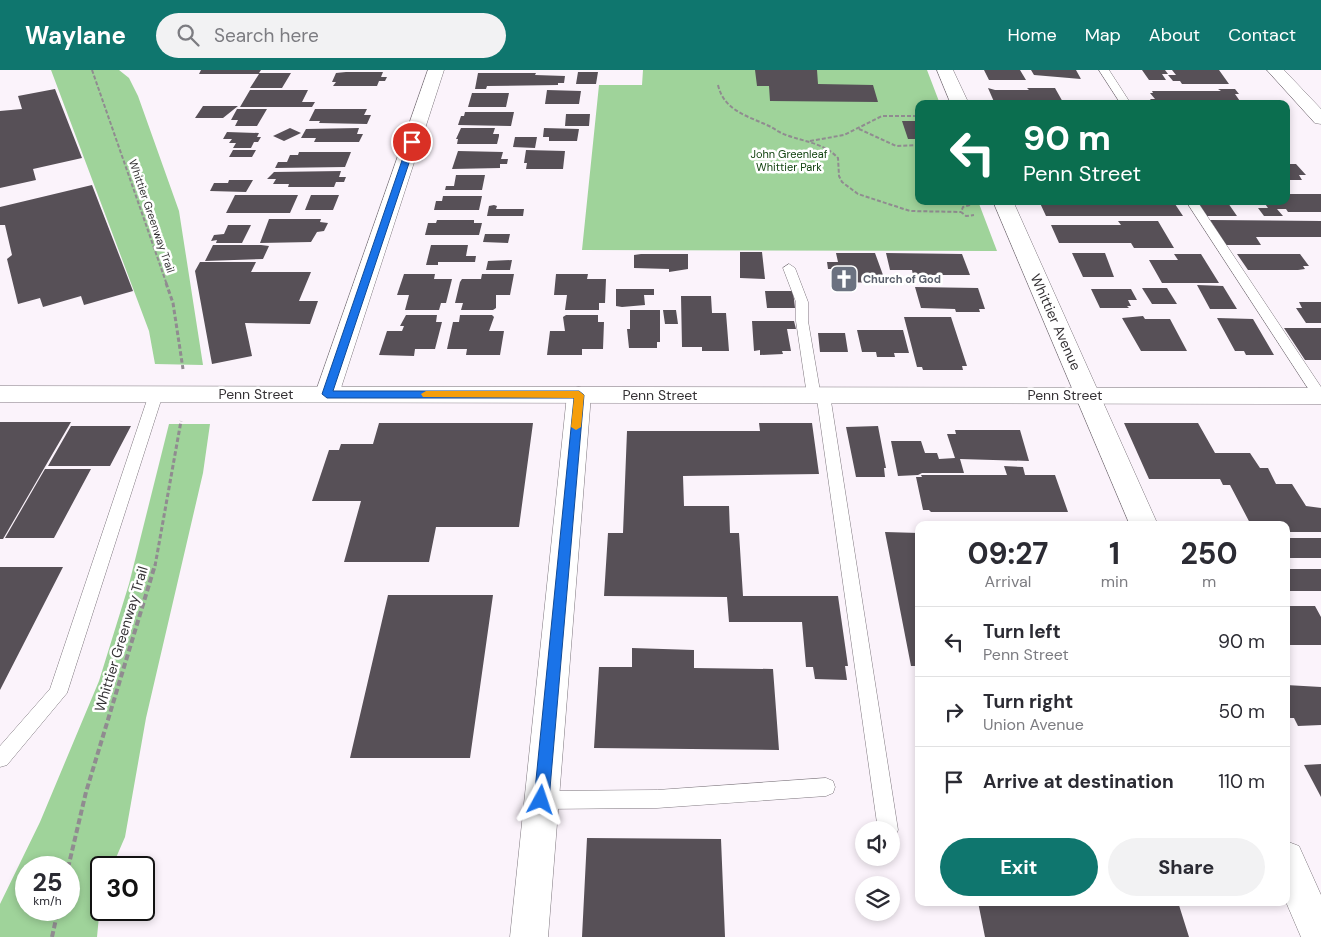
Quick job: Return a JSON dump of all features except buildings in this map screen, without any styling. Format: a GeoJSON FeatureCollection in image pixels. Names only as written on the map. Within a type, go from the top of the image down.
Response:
{"type":"FeatureCollection","features":[{"type":"Feature","properties":{"kind":"street"},"geometry":{"type":"LineString","coordinates":[[327,394],[436,70]]}},
{"type":"Feature","properties":{"kind":"street"},"geometry":{"type":"LineString","coordinates":[[945,70],[958,100]]}},
{"type":"Feature","properties":{"kind":"street"},"geometry":{"type":"LineString","coordinates":[[1275,70],[1321,120]]}},
{"type":"Feature","properties":{"kind":"street","name":"Whittier Avenue"},"geometry":{"type":"LineString","coordinates":[[1005,205],[1142,521]]}},
{"type":"Feature","properties":{"kind":"street","name":"Penn Street"},"geometry":{"type":"LineString","coordinates":[[0,394],[1320,396]]}},
{"type":"Feature","properties":{"kind":"street"},"geometry":{"type":"LineString","coordinates":[[529,937],[579,395]]}},
{"type":"Feature","properties":{"kind":"street"},"geometry":{"type":"LineString","coordinates":[[1290,867],[1320,937]]}},
{"type":"Feature","properties":{"kind":"lane"},"geometry":{"type":"LineString","coordinates":[[1104,70],[1123,100]]}},
{"type":"Feature","properties":{"kind":"lane"},"geometry":{"type":"LineString","coordinates":[[1194,205],[1320,396]]}},
{"type":"Feature","properties":{"kind":"lane"},"geometry":{"type":"LineString","coordinates":[[789,268],[802,302],[802,320],[818,395],[887,821]]}},
{"type":"Feature","properties":{"kind":"lane"},"geometry":{"type":"LineString","coordinates":[[0,759],[58,693],[156,394]]}},
{"type":"Feature","properties":{"kind":"lane"},"geometry":{"type":"LineString","coordinates":[[541,800],[657,799],[826,787]]}},
{"type":"Feature","properties":{"kind":"path","name":"Whittier Greenway Trail"},"geometry":{"type":"LineString","coordinates":[[92,70],[173,303],[183,371]]}},
{"type":"Feature","properties":{"kind":"path"},"geometry":{"type":"LineString","coordinates":[[718,85],[722,100],[734,111],[782,133],[835,153],[838,158],[838,171],[842,182],[858,194],[910,211],[961,212],[966,216],[974,215]]}},
{"type":"Feature","properties":{"kind":"path"},"geometry":{"type":"LineString","coordinates":[[807,142],[844,135],[871,119],[882,116],[915,116]]}},
{"type":"Feature","properties":{"kind":"path"},"geometry":{"type":"LineString","coordinates":[[858,128],[896,146],[915,145]]}},
{"type":"Feature","properties":{"kind":"path"},"geometry":{"type":"LineString","coordinates":[[961,212],[963,207],[970,205]]}},
{"type":"Feature","properties":{"kind":"path","name":"Whittier Greenway Trail"},"geometry":{"type":"LineString","coordinates":[[71,856],[86,792],[158,556],[183,414]]}},
{"type":"Feature","properties":{"kind":"path"},"geometry":{"type":"LineString","coordinates":[[52,937],[56,921]]}},
{"type":"Feature","properties":{"kind":"green space"},"geometry":{"type":"Polygon","coordinates":[[[51,70],[119,70],[129,78],[138,96],[179,211],[203,365],[155,364],[149,331],[51,70]]]}},
{"type":"Feature","properties":{"kind":"green space","name":"John Greenleaf Whittier Park"},"geometry":{"type":"Polygon","coordinates":[[[643,70],[927,70],[938,100],[915,100],[915,205],[980,205],[997,251],[582,250],[599,85],[642,85],[643,70]]]}},
{"type":"Feature","properties":{"kind":"green space"},"geometry":{"type":"Polygon","coordinates":[[[169,424],[210,424],[203,473],[146,718],[125,837],[117,856],[90,856],[90,921],[99,921],[97,937],[0,937],[0,904],[15,873],[15,921],[80,921],[80,856],[23,856],[40,822],[99,681],[129,584],[169,424]]]}},
{"type":"Feature","properties":{"kind":"slow traffic"},"geometry":{"type":"LineString","coordinates":[[426,394],[579,395],[576,427]]}},
{"type":"Feature","properties":{"kind":"place","name":"Church of God"},"geometry":{"type":"Point","coordinates":[844,279]}},
{"type":"Feature","properties":{"kind":"route"},"geometry":{"type":"LineString","coordinates":[[412,142],[327,394],[579,395],[541,800]]}}]}
